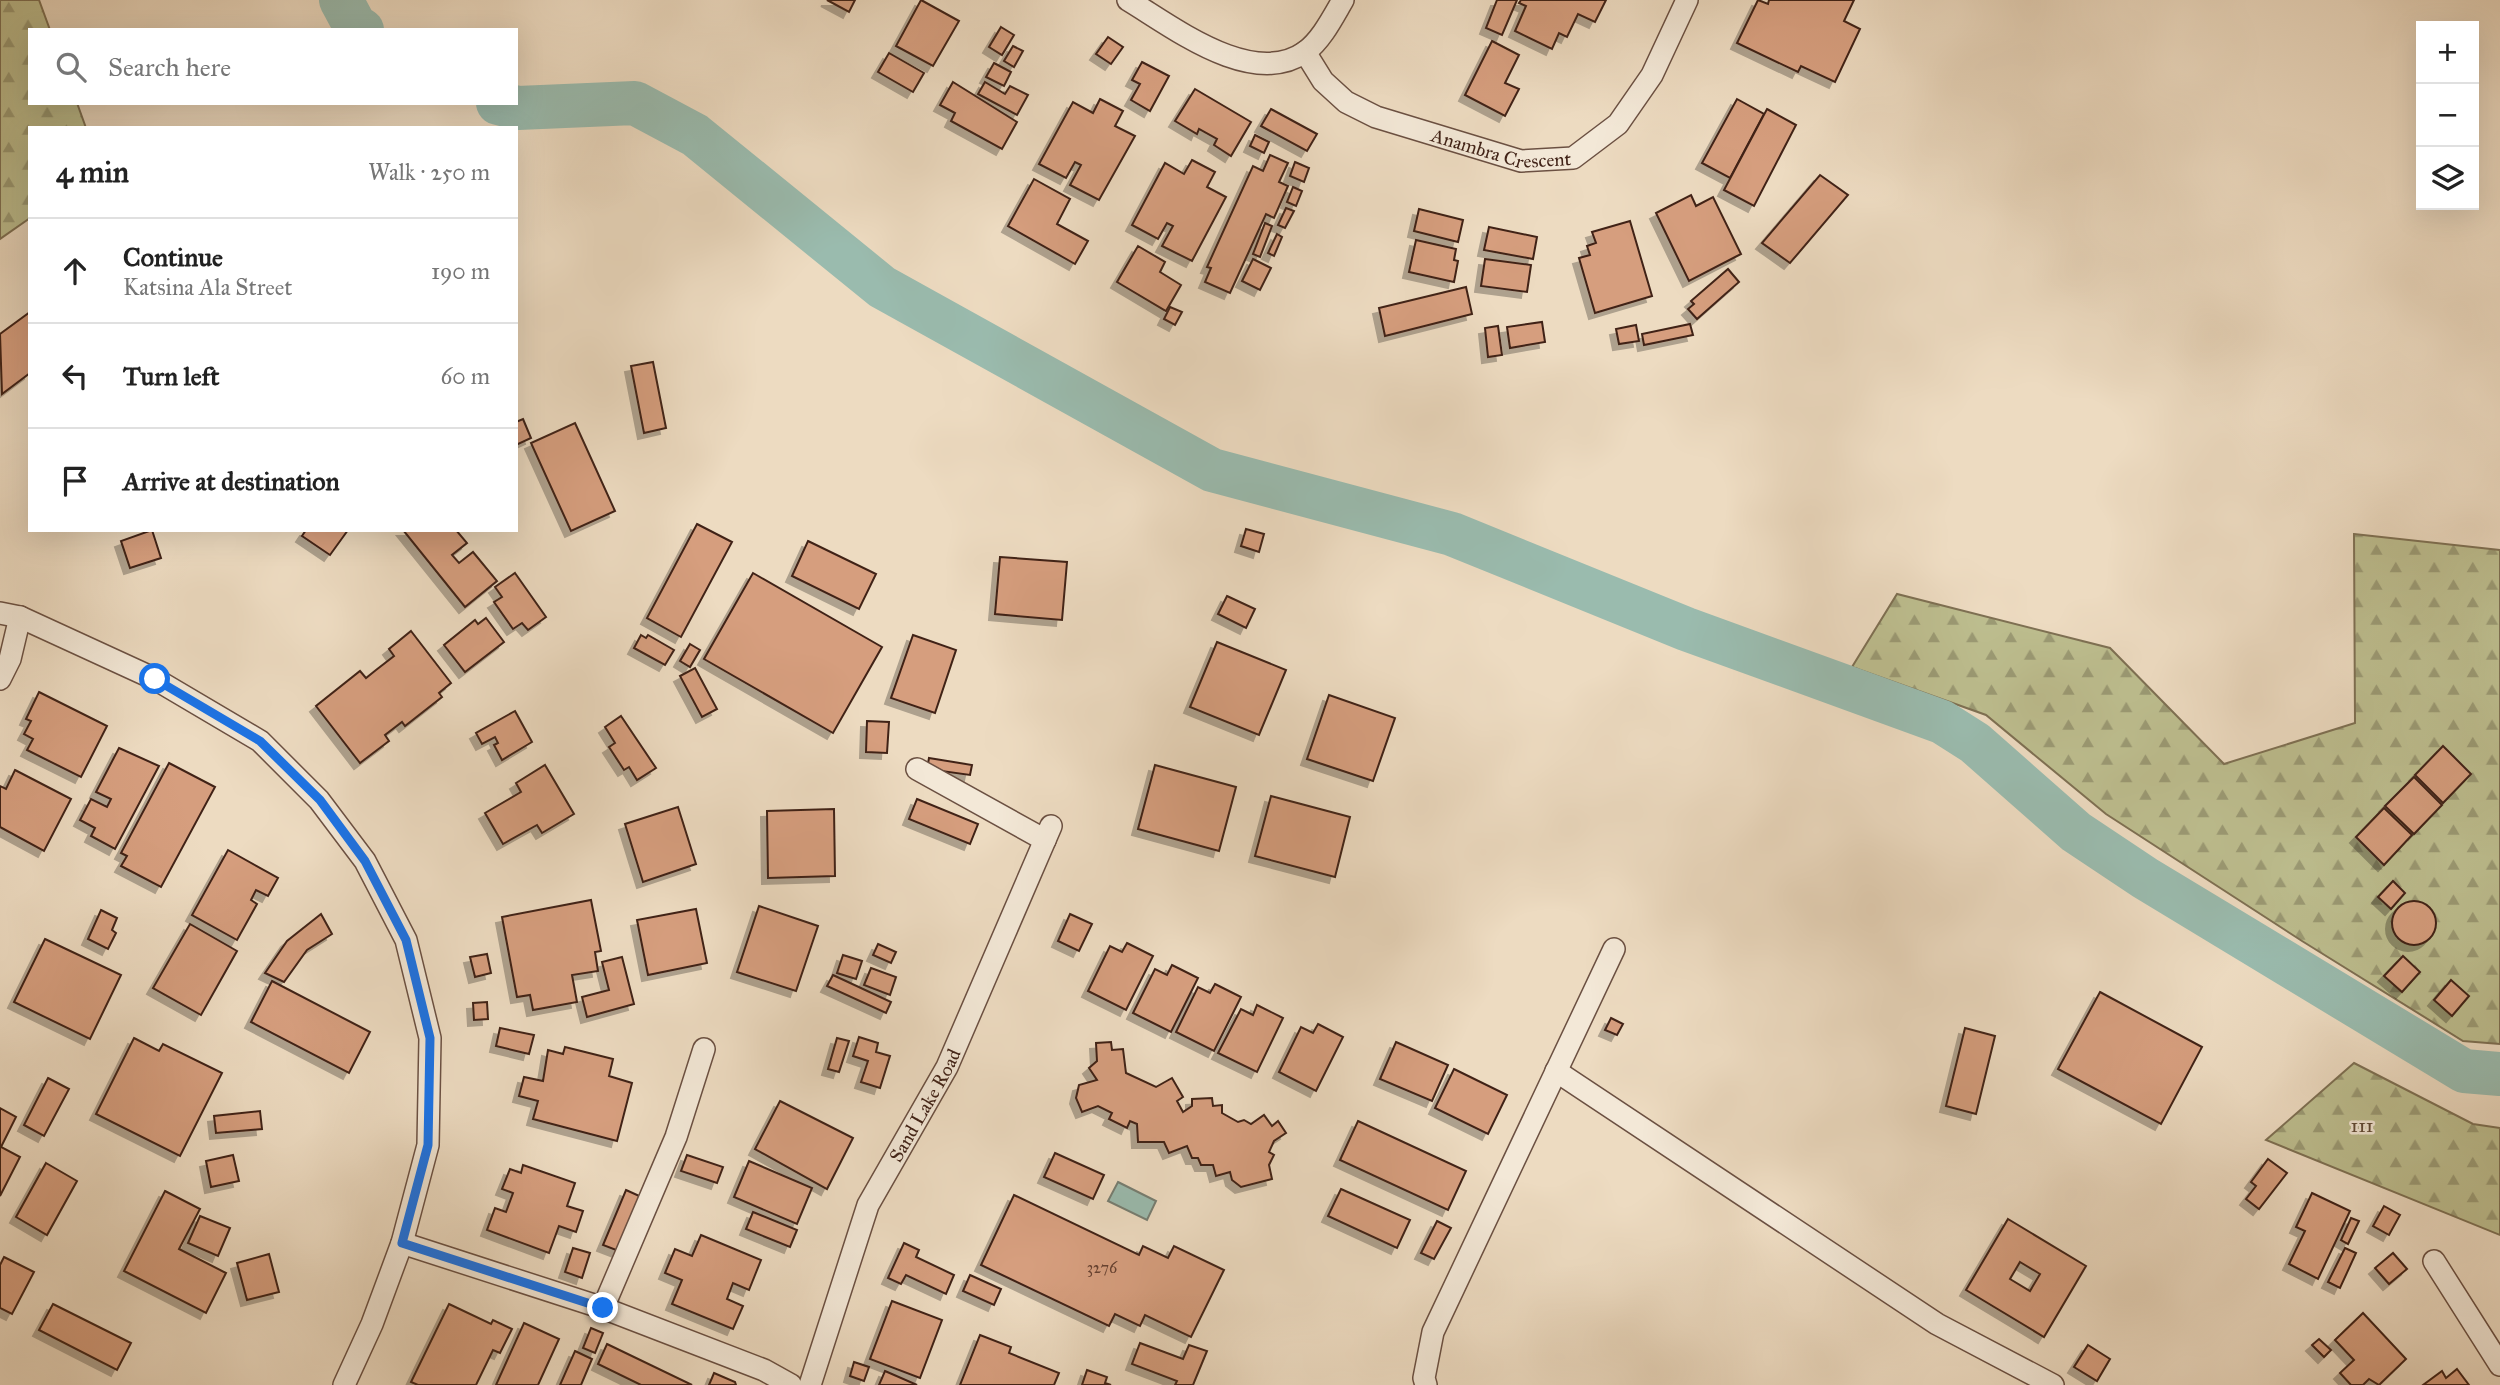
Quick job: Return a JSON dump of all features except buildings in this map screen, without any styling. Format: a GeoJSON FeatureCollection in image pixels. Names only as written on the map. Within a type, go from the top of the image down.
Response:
{"type":"FeatureCollection","features":[{"type":"Feature","properties":{"kind":"street"},"geometry":{"type":"LineString","coordinates":[[1128,0],[1207,47],[1237,60],[1276,64],[1305,52],[1327,27],[1343,0]]}},
{"type":"Feature","properties":{"kind":"street","name":"Anambra Crescent"},"geometry":{"type":"LineString","coordinates":[[1305,52],[1323,81],[1346,102],[1376,117],[1521,161],[1573,158],[1618,124],[1652,75],[1687,0]]}},
{"type":"Feature","properties":{"kind":"street"},"geometry":{"type":"LineString","coordinates":[[0,679],[10,659],[10,615],[155,679],[260,741],[320,800],[365,861],[406,940],[430,1038],[428,1145],[402,1243],[372,1324],[344,1385]]}},
{"type":"Feature","properties":{"kind":"street","name":"Sand Lake Road"},"geometry":{"type":"LineString","coordinates":[[810,1385],[868,1205],[947,1067],[1048,833],[917,769]]}},
{"type":"Feature","properties":{"kind":"street"},"geometry":{"type":"LineString","coordinates":[[1426,1385],[1424,1378],[1433,1332],[1615,948]]}},
{"type":"Feature","properties":{"kind":"street"},"geometry":{"type":"LineString","coordinates":[[603,1308],[676,1137],[704,1049]]}},
{"type":"Feature","properties":{"kind":"street"},"geometry":{"type":"LineString","coordinates":[[1556,1071],[1937,1324],[2053,1385]]}},
{"type":"Feature","properties":{"kind":"street"},"geometry":{"type":"LineString","coordinates":[[402,1243],[603,1308],[764,1370],[791,1385]]}},
{"type":"Feature","properties":{"kind":"street"},"geometry":{"type":"LineString","coordinates":[[2434,1261],[2500,1365]]}},
{"type":"Feature","properties":{"kind":"green space"},"geometry":{"type":"Polygon","coordinates":[[[0,0],[39,0],[49,28],[28,28],[28,105],[78,105],[85,126],[28,126],[28,219],[0,239],[0,0]]]}},
{"type":"Feature","properties":{"kind":"green space"},"geometry":{"type":"Polygon","coordinates":[[[2354,534],[2500,550],[2500,1044],[2463,1041],[2302,941],[2106,814],[1986,715],[1852,667],[1897,594],[2110,648],[2224,764],[2355,723],[2354,534]]]}},
{"type":"Feature","properties":{"kind":"green space","name":"111"},"geometry":{"type":"Polygon","coordinates":[[[2354,1063],[2473,1124],[2500,1128],[2500,1235],[2266,1140],[2354,1063]]]}},
{"type":"Feature","properties":{"kind":"shaded area"},"geometry":{"type":"Polygon","coordinates":[[[1118,1182],[1156,1201],[1147,1220],[1108,1201],[1118,1182]]]}},
{"type":"Feature","properties":{"kind":"waterway"},"geometry":{"type":"LineString","coordinates":[[341,0],[358,28]]}},
{"type":"Feature","properties":{"kind":"waterway"},"geometry":{"type":"LineString","coordinates":[[506,105],[518,108],[635,103],[695,135],[882,287],[1212,470],[1452,534],[1686,629],[1942,722],[1975,743],[2076,832],[2145,878],[2464,1071],[2500,1074]]}},
{"type":"Feature","properties":{"kind":"route"},"geometry":{"type":"LineString","coordinates":[[155,679],[260,741],[320,800],[365,861],[406,940],[430,1038],[428,1145],[402,1243],[603,1308]]}}]}
